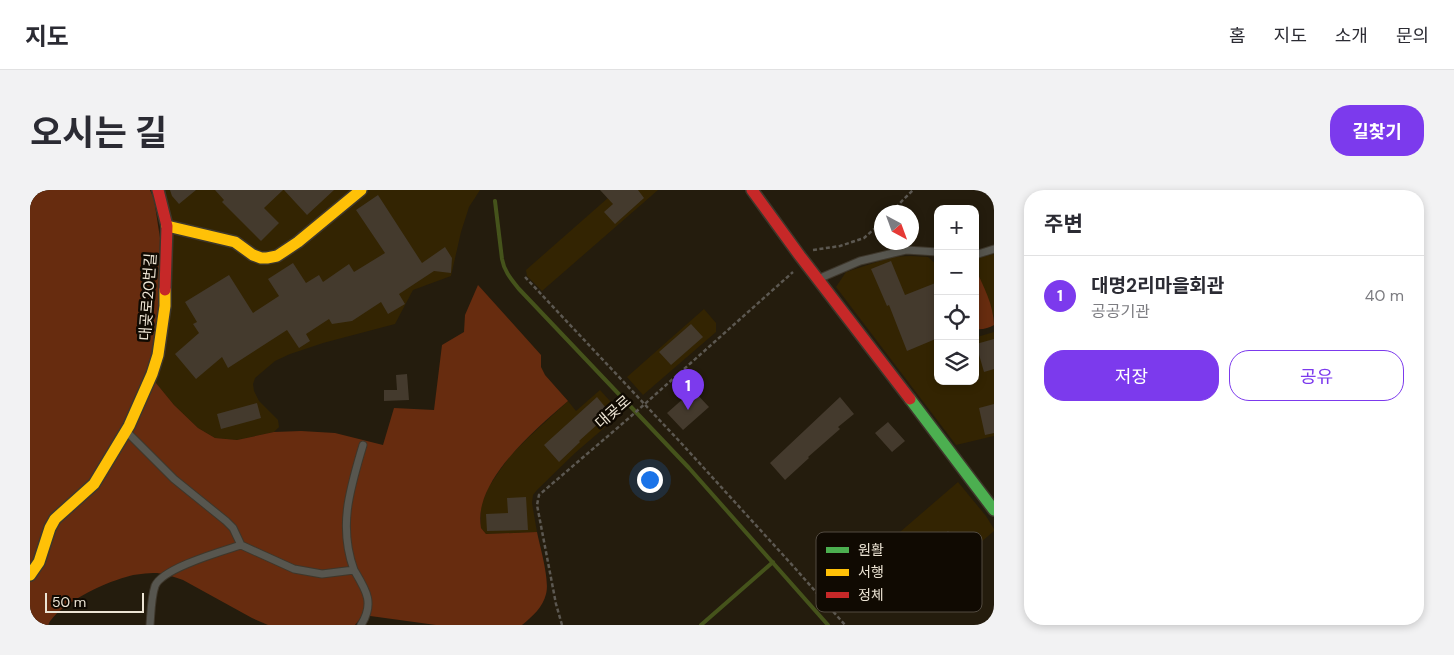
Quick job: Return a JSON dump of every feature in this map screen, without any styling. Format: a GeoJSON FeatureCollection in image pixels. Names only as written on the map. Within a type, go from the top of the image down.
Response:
{"type":"FeatureCollection","features":[{"type":"Feature","properties":{"kind":"street","name":"대곶로20번길"},"geometry":{"type":"LineString","coordinates":[[30,574],[39,562],[50,528],[55,519],[94,484],[104,471],[126,431],[152,374],[161,342],[165,306],[167,226],[158,190]]}},
{"type":"Feature","properties":{"kind":"street"},"geometry":{"type":"LineString","coordinates":[[167,226],[235,242],[253,256],[267,258],[277,256],[298,242],[362,190]]}},
{"type":"Feature","properties":{"kind":"street"},"geometry":{"type":"LineString","coordinates":[[752,190],[797,252],[994,510]]}},
{"type":"Feature","properties":{"kind":"lane"},"geometry":{"type":"LineString","coordinates":[[979,254],[994,249]]}},
{"type":"Feature","properties":{"kind":"lane"},"geometry":{"type":"LineString","coordinates":[[818,279],[860,261],[878,256],[906,250],[934,252]]}},
{"type":"Feature","properties":{"kind":"lane"},"geometry":{"type":"LineString","coordinates":[[126,431],[174,479],[226,521],[233,528],[242,544],[273,560],[300,570],[322,574],[354,570]]}},
{"type":"Feature","properties":{"kind":"lane"},"geometry":{"type":"LineString","coordinates":[[361,625],[369,609],[367,596],[348,555],[346,513],[352,480],[363,445]]}},
{"type":"Feature","properties":{"kind":"lane"},"geometry":{"type":"LineString","coordinates":[[150,625],[156,585],[163,577],[174,570],[242,544]]}},
{"type":"Feature","properties":{"kind":"path"},"geometry":{"type":"LineString","coordinates":[[898,205],[913,190]]}},
{"type":"Feature","properties":{"kind":"path"},"geometry":{"type":"LineString","coordinates":[[797,252],[840,246],[864,238],[874,229]]}},
{"type":"Feature","properties":{"kind":"path","name":"대곶로"},"geometry":{"type":"LineString","coordinates":[[562,625],[556,604],[537,500],[542,492],[644,405],[805,262]]}},
{"type":"Feature","properties":{"kind":"path"},"geometry":{"type":"LineString","coordinates":[[525,277],[816,592]]}},
{"type":"Feature","properties":{"kind":"path"},"geometry":{"type":"LineString","coordinates":[[834,612],[845,625]]}},
{"type":"Feature","properties":{"kind":"shaded area"},"geometry":{"type":"Polygon","coordinates":[[[30,190],[150,190],[154,199],[160,238],[156,383],[174,405],[198,428],[215,438],[237,440],[274,432],[301,431],[335,433],[383,445],[394,408],[434,410],[442,345],[464,332],[465,315],[478,285],[541,355],[541,367],[545,375],[568,401],[530,435],[506,462],[487,490],[481,511],[481,528],[486,534],[537,532],[546,572],[547,588],[545,599],[537,611],[522,625],[436,625],[363,615],[355,625],[268,625],[183,580],[164,574],[153,573],[130,576],[106,584],[82,595],[61,609],[48,625],[30,625],[30,190]]]}},
{"type":"Feature","properties":{"kind":"shaded area"},"geometry":{"type":"Polygon","coordinates":[[[163,190],[480,190],[469,207],[451,276],[413,290],[395,324],[323,343],[275,361],[255,378],[253,384],[259,401],[278,420],[279,427],[274,432],[237,440],[215,438],[198,428],[174,405],[156,383],[163,190]]]}},
{"type":"Feature","properties":{"kind":"shaded area"},"geometry":{"type":"Polygon","coordinates":[[[617,190],[658,190],[542,291],[527,276],[526,270],[617,190]]]}},
{"type":"Feature","properties":{"kind":"shaded area"},"geometry":{"type":"Polygon","coordinates":[[[994,254],[994,317],[979,278],[979,258],[994,254]]]}},
{"type":"Feature","properties":{"kind":"shaded area"},"geometry":{"type":"Polygon","coordinates":[[[892,257],[928,257],[934,262],[934,385],[979,385],[979,336],[994,332],[994,436],[956,445],[836,287],[846,272],[892,257]]]}},
{"type":"Feature","properties":{"kind":"shaded area"},"geometry":{"type":"Polygon","coordinates":[[[979,277],[988,296],[994,318],[994,325],[979,329],[979,277]]]}},
{"type":"Feature","properties":{"kind":"shaded area"},"geometry":{"type":"Polygon","coordinates":[[[704,309],[716,323],[716,332],[643,395],[627,377],[704,309]]]}},
{"type":"Feature","properties":{"kind":"shaded area"},"geometry":{"type":"Polygon","coordinates":[[[600,390],[619,411],[618,416],[575,453],[533,495],[532,503],[537,532],[486,534],[481,528],[481,506],[488,488],[510,456],[568,401],[576,411],[600,390]]]}},
{"type":"Feature","properties":{"kind":"shaded area"},"geometry":{"type":"Polygon","coordinates":[[[958,482],[986,516],[994,529],[982,541],[982,532],[900,532],[958,482]]]}},
{"type":"Feature","properties":{"kind":"building"},"geometry":{"type":"Polygon","coordinates":[[[170,190],[196,190],[179,204],[172,196],[170,190]]]}},
{"type":"Feature","properties":{"kind":"building"},"geometry":{"type":"Polygon","coordinates":[[[215,190],[283,190],[264,208],[279,223],[261,241],[222,202],[224,200],[215,190]]]}},
{"type":"Feature","properties":{"kind":"building"},"geometry":{"type":"Polygon","coordinates":[[[284,190],[334,190],[307,215],[284,190]]]}},
{"type":"Feature","properties":{"kind":"building"},"geometry":{"type":"Polygon","coordinates":[[[600,190],[638,190],[644,198],[615,224],[604,212],[613,204],[600,190]]]}},
{"type":"Feature","properties":{"kind":"building"},"geometry":{"type":"Polygon","coordinates":[[[378,195],[422,263],[445,247],[452,258],[451,273],[434,271],[399,294],[405,304],[388,314],[381,302],[352,321],[332,324],[329,319],[306,334],[310,341],[299,348],[287,330],[228,368],[222,357],[196,379],[175,354],[199,333],[193,324],[197,322],[185,302],[229,275],[253,313],[279,296],[268,279],[293,263],[306,283],[319,275],[323,282],[349,264],[354,272],[385,253],[356,210],[378,195]]]}},
{"type":"Feature","properties":{"kind":"building"},"geometry":{"type":"Polygon","coordinates":[[[891,261],[905,295],[934,284],[934,340],[907,351],[889,305],[887,306],[871,269],[891,261]]]}},
{"type":"Feature","properties":{"kind":"building"},"geometry":{"type":"Polygon","coordinates":[[[691,324],[703,337],[671,365],[659,352],[691,324]]]}},
{"type":"Feature","properties":{"kind":"building"},"geometry":{"type":"Polygon","coordinates":[[[994,339],[994,369],[984,372],[979,354],[979,343],[994,339]]]}},
{"type":"Feature","properties":{"kind":"building"},"geometry":{"type":"Polygon","coordinates":[[[407,374],[409,400],[384,401],[384,390],[397,390],[396,375],[407,374]]]}},
{"type":"Feature","properties":{"kind":"building"},"geometry":{"type":"Polygon","coordinates":[[[693,390],[709,407],[683,430],[667,413],[693,390]]]}},
{"type":"Feature","properties":{"kind":"building"},"geometry":{"type":"Polygon","coordinates":[[[597,397],[610,413],[559,462],[544,445],[597,397]]]}},
{"type":"Feature","properties":{"kind":"building"},"geometry":{"type":"Polygon","coordinates":[[[840,397],[854,414],[838,427],[840,429],[785,480],[770,463],[840,397]]]}},
{"type":"Feature","properties":{"kind":"building"},"geometry":{"type":"Polygon","coordinates":[[[257,403],[261,418],[221,429],[217,414],[257,403]]]}},
{"type":"Feature","properties":{"kind":"building"},"geometry":{"type":"Polygon","coordinates":[[[994,404],[994,433],[985,435],[979,408],[994,404]]]}},
{"type":"Feature","properties":{"kind":"building"},"geometry":{"type":"Polygon","coordinates":[[[888,422],[905,441],[892,452],[875,433],[888,422]]]}},
{"type":"Feature","properties":{"kind":"building"},"geometry":{"type":"Polygon","coordinates":[[[526,497],[528,530],[487,531],[486,514],[508,513],[507,498],[526,497]]]}},
{"type":"Feature","properties":{"kind":"waterway"},"geometry":{"type":"LineString","coordinates":[[495,201],[502,259],[506,271],[513,282],[689,468],[816,611]]}},
{"type":"Feature","properties":{"kind":"waterway"},"geometry":{"type":"LineString","coordinates":[[701,625],[773,562]]}},
{"type":"Feature","properties":{"kind":"waterway"},"geometry":{"type":"LineString","coordinates":[[816,612],[828,625]]}},
{"type":"Feature","properties":{"kind":"traffic: fast"},"geometry":{"type":"LineString","coordinates":[[910,399],[994,510]]}},
{"type":"Feature","properties":{"kind":"traffic: slow"},"geometry":{"type":"LineString","coordinates":[[167,226],[235,242],[253,255],[267,258],[277,256],[298,242],[361,190]]}},
{"type":"Feature","properties":{"kind":"traffic: slow"},"geometry":{"type":"LineString","coordinates":[[30,575],[39,562],[50,528],[55,519],[94,484],[129,426],[152,374],[158,355],[165,306],[165,290]]}},
{"type":"Feature","properties":{"kind":"traffic: jam"},"geometry":{"type":"LineString","coordinates":[[158,190],[167,226],[165,290]]}},
{"type":"Feature","properties":{"kind":"traffic: jam"},"geometry":{"type":"LineString","coordinates":[[752,190],[800,256],[910,399]]}},
{"type":"Feature","properties":{"kind":"place","name":"대명2리마을회관"},"geometry":{"type":"Point","coordinates":[688,410]}}]}
